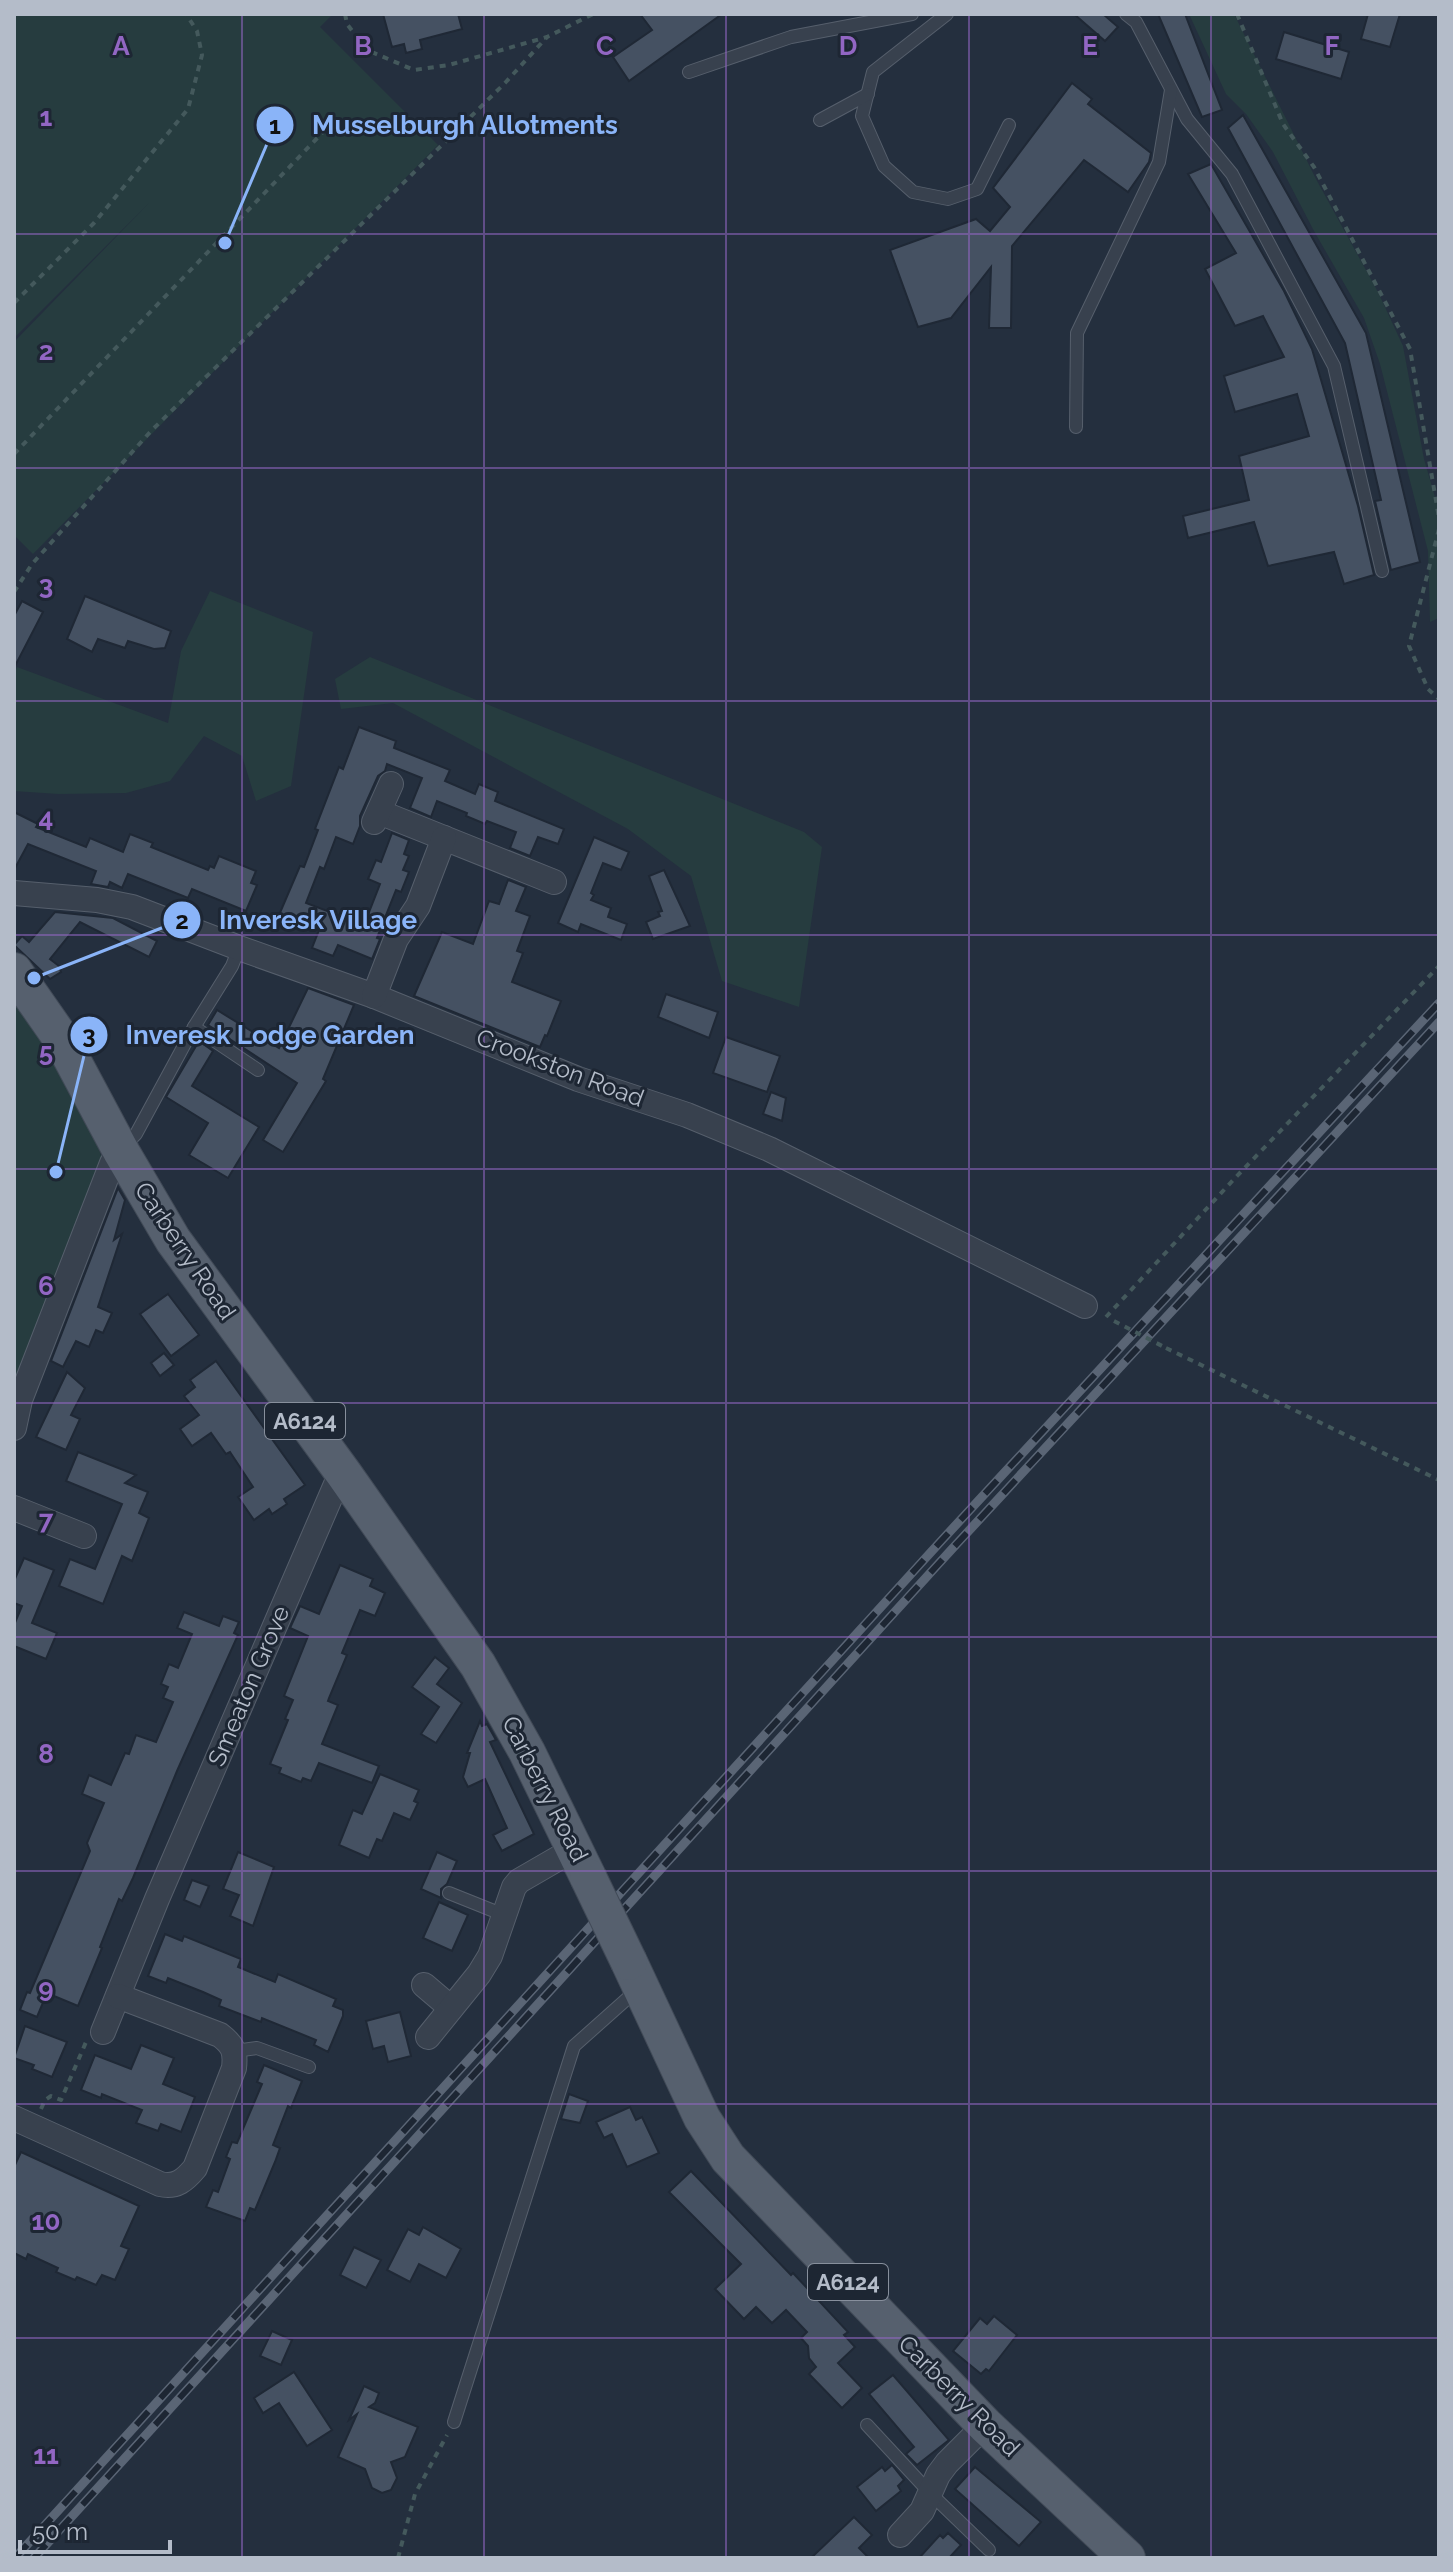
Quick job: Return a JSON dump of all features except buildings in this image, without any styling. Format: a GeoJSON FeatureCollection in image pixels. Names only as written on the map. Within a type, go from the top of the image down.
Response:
{"type":"FeatureCollection","features":[{"type":"Feature","properties":{"kind":"main road","name":"Carberry Road"},"geometry":{"type":"LineString","coordinates":[[14,971],[60,1037],[121,1152],[173,1240],[344,1474],[486,1678],[582,1862],[702,2118],[728,2158],[985,2425],[1127,2558]]}},
{"type":"Feature","properties":{"kind":"street"},"geometry":{"type":"LineString","coordinates":[[391,784],[377,817],[444,838],[554,882]]}},
{"type":"Feature","properties":{"kind":"street"},"geometry":{"type":"LineString","coordinates":[[374,996],[396,939],[418,906],[444,838]]}},
{"type":"Feature","properties":{"kind":"street","name":"Crookston Road"},"geometry":{"type":"LineString","coordinates":[[14,893],[97,900],[132,907],[374,996],[578,1079],[687,1115],[769,1149],[1095,1312]]}},
{"type":"Feature","properties":{"kind":"street"},"geometry":{"type":"LineString","coordinates":[[14,1428],[20,1400],[112,1163],[121,1152]]}},
{"type":"Feature","properties":{"kind":"street","name":"Smeaton Grove"},"geometry":{"type":"LineString","coordinates":[[103,2032],[337,1482],[344,1474]]}},
{"type":"Feature","properties":{"kind":"street"},"geometry":{"type":"LineString","coordinates":[[14,1508],[84,1536]]}},
{"type":"Feature","properties":{"kind":"street"},"geometry":{"type":"LineString","coordinates":[[428,2037],[490,1956],[514,1887],[519,1881],[582,1862]]}},
{"type":"Feature","properties":{"kind":"street"},"geometry":{"type":"LineString","coordinates":[[424,1985],[451,2008]]}},
{"type":"Feature","properties":{"kind":"street"},"geometry":{"type":"LineString","coordinates":[[14,2118],[160,2184],[177,2184],[195,2168],[234,2068],[235,2051],[230,2042],[220,2035],[118,1996]]}},
{"type":"Feature","properties":{"kind":"street"},"geometry":{"type":"LineString","coordinates":[[900,2535],[922,2511],[938,2475],[947,2463],[985,2425]]}},
{"type":"Feature","properties":{"kind":"lane"},"geometry":{"type":"LineString","coordinates":[[689,72],[791,37],[912,14]]}},
{"type":"Feature","properties":{"kind":"lane"},"geometry":{"type":"LineString","coordinates":[[947,14],[873,72],[862,116],[884,166],[913,192],[948,199],[977,189],[1009,125]]}},
{"type":"Feature","properties":{"kind":"lane"},"geometry":{"type":"LineString","coordinates":[[1126,14],[1136,22],[1187,119],[1232,174],[1334,366],[1382,571]]}},
{"type":"Feature","properties":{"kind":"lane"},"geometry":{"type":"LineString","coordinates":[[1076,427],[1077,333],[1159,162],[1171,89]]}},
{"type":"Feature","properties":{"kind":"lane"},"geometry":{"type":"LineString","coordinates":[[820,120],[868,94]]}},
{"type":"Feature","properties":{"kind":"lane"},"geometry":{"type":"LineString","coordinates":[[121,1152],[136,1134],[194,1027],[232,966],[239,948]]}},
{"type":"Feature","properties":{"kind":"lane"},"geometry":{"type":"LineString","coordinates":[[194,1027],[258,1070]]}},
{"type":"Feature","properties":{"kind":"lane"},"geometry":{"type":"LineString","coordinates":[[449,1893],[504,1915]]}},
{"type":"Feature","properties":{"kind":"lane"},"geometry":{"type":"LineString","coordinates":[[454,2422],[574,2046],[634,1974]]}},
{"type":"Feature","properties":{"kind":"lane"},"geometry":{"type":"LineString","coordinates":[[235,2051],[257,2048],[309,2067]]}},
{"type":"Feature","properties":{"kind":"lane"},"geometry":{"type":"LineString","coordinates":[[867,2425],[989,2550]]}},
{"type":"Feature","properties":{"kind":"path"},"geometry":{"type":"LineString","coordinates":[[14,303],[94,223],[188,109],[202,55],[197,31],[186,14]]}},
{"type":"Feature","properties":{"kind":"path"},"geometry":{"type":"LineString","coordinates":[[345,14],[347,24],[367,50],[414,70],[449,65],[547,37],[593,14]]}},
{"type":"Feature","properties":{"kind":"path"},"geometry":{"type":"LineString","coordinates":[[1237,14],[1283,124],[1314,167],[1410,349],[1439,518]]}},
{"type":"Feature","properties":{"kind":"path"},"geometry":{"type":"LineString","coordinates":[[14,592],[32,564],[151,431],[505,83],[547,37]]}},
{"type":"Feature","properties":{"kind":"path"},"geometry":{"type":"LineString","coordinates":[[14,454],[324,131]]}},
{"type":"Feature","properties":{"kind":"path"},"geometry":{"type":"LineString","coordinates":[[1439,529],[1409,646],[1428,689],[1439,699]]}},
{"type":"Feature","properties":{"kind":"path"},"geometry":{"type":"LineString","coordinates":[[1095,1312],[1246,1166],[1439,966]]}},
{"type":"Feature","properties":{"kind":"path"},"geometry":{"type":"LineString","coordinates":[[1114,1321],[1439,1480]]}},
{"type":"Feature","properties":{"kind":"path"},"geometry":{"type":"LineString","coordinates":[[45,2100],[51,2096],[61,2100],[81,2053]]}},
{"type":"Feature","properties":{"kind":"path"},"geometry":{"type":"LineString","coordinates":[[398,2558],[415,2494],[454,2422]]}},
{"type":"Feature","properties":{"kind":"green space"},"geometry":{"type":"Polygon","coordinates":[[[14,14],[333,14],[320,27],[438,145],[33,554],[14,535],[14,342],[150,202],[14,338],[14,14]]]}},
{"type":"Feature","properties":{"kind":"green space"},"geometry":{"type":"Polygon","coordinates":[[[1189,14],[1234,14],[1403,346],[1424,459],[1439,511],[1439,618],[1430,622],[1428,551],[1380,364],[1364,318],[1273,152],[1246,114],[1226,94],[1189,14]]]}},
{"type":"Feature","properties":{"kind":"green space"},"geometry":{"type":"Polygon","coordinates":[[[210,591],[313,632],[291,786],[256,801],[242,756],[204,736],[170,781],[126,793],[14,791],[14,674],[17,667],[168,723],[181,651],[210,591]]]}},
{"type":"Feature","properties":{"kind":"green space"},"geometry":{"type":"Polygon","coordinates":[[[370,657],[804,832],[822,847],[799,1007],[722,981],[691,876],[628,829],[393,703],[341,709],[335,679],[370,657]]]}},
{"type":"Feature","properties":{"kind":"green space"},"geometry":{"type":"Polygon","coordinates":[[[14,998],[30,1017],[98,1143],[102,1161],[14,1383],[14,998]]]}},
{"type":"Feature","properties":{"kind":"railway"},"geometry":{"type":"LineString","coordinates":[[15,2558],[942,1540],[1439,1003]]}},
{"type":"Feature","properties":{"kind":"railway"},"geometry":{"type":"LineString","coordinates":[[34,2558],[952,1549],[1439,1022]]}},
{"type":"Feature","properties":{"kind":"place","name":"Musselburgh Allotments"},"geometry":{"type":"Point","coordinates":[225,243]}},
{"type":"Feature","properties":{"kind":"place","name":"Inveresk Village"},"geometry":{"type":"Point","coordinates":[34,978]}},
{"type":"Feature","properties":{"kind":"place","name":"Inveresk Lodge Garden"},"geometry":{"type":"Point","coordinates":[56,1172]}}]}
